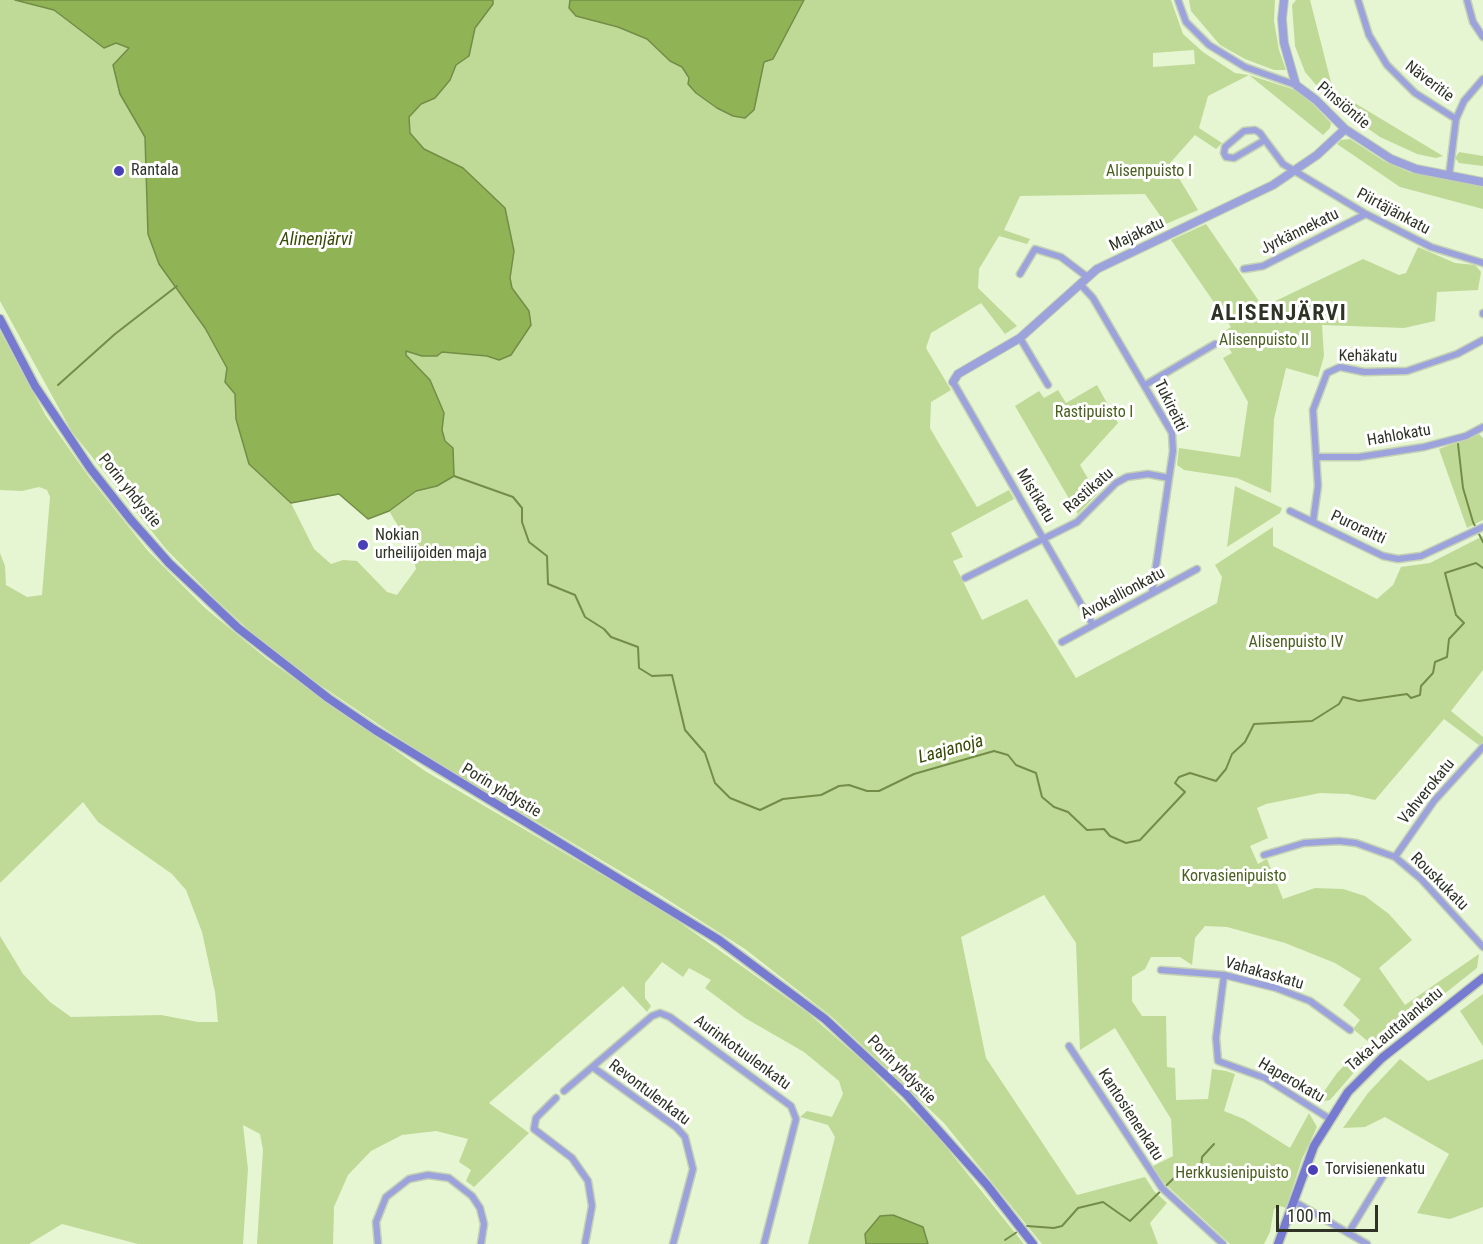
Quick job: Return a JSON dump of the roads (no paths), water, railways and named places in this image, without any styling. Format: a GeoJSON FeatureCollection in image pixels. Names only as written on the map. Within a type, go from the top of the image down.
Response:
{"type":"FeatureCollection","features":[{"type":"Feature","properties":{"kind":"main road","name":"Porin yhdystie"},"geometry":{"type":"LineString","coordinates":[[0,319],[35,386],[90,468],[131,520],[170,563],[238,628],[328,698],[375,730],[710,934],[825,1019],[906,1094],[987,1185],[1033,1244]]}},
{"type":"Feature","properties":{"kind":"main road","name":"Taka-Lauttalankatu"},"geometry":{"type":"LineString","coordinates":[[1278,1244],[1306,1164],[1330,1119],[1348,1092],[1371,1067],[1483,978]]}},
{"type":"Feature","properties":{"kind":"street","name":"Pinsiöntie"},"geometry":{"type":"LineString","coordinates":[[1178,0],[1186,22],[1209,45],[1245,67],[1296,85],[1316,100],[1345,129],[1390,159],[1416,169],[1483,182]]}},
{"type":"Feature","properties":{"kind":"street"},"geometry":{"type":"LineString","coordinates":[[1284,0],[1282,4],[1284,43],[1296,85]]}},
{"type":"Feature","properties":{"kind":"street","name":"Näveritie"},"geometry":{"type":"LineString","coordinates":[[1358,0],[1369,35],[1386,65],[1415,93],[1456,119]]}},
{"type":"Feature","properties":{"kind":"street"},"geometry":{"type":"LineString","coordinates":[[1467,0],[1473,22],[1483,37]]}},
{"type":"Feature","properties":{"kind":"street"},"geometry":{"type":"LineString","coordinates":[[1449,176],[1456,119],[1464,101],[1483,79]]}},
{"type":"Feature","properties":{"kind":"street"},"geometry":{"type":"LineString","coordinates":[[1250,129],[1260,133],[1265,141],[1234,158],[1229,159],[1224,153],[1225,147],[1250,129]]}},
{"type":"Feature","properties":{"kind":"street","name":"Majakatu"},"geometry":{"type":"LineString","coordinates":[[953,382],[958,374],[1020,338],[1086,276],[1251,197],[1295,172],[1345,129]]}},
{"type":"Feature","properties":{"kind":"street","name":"Piirtäjänkatu"},"geometry":{"type":"LineString","coordinates":[[1265,141],[1283,164],[1366,214],[1431,248],[1483,263]]}},
{"type":"Feature","properties":{"kind":"street","name":"Jyrkännekatu"},"geometry":{"type":"LineString","coordinates":[[1244,269],[1263,266],[1366,214]]}},
{"type":"Feature","properties":{"kind":"street"},"geometry":{"type":"LineString","coordinates":[[1020,274],[1035,249],[1061,257],[1086,276]]}},
{"type":"Feature","properties":{"kind":"street","name":"Tukireitti"},"geometry":{"type":"LineString","coordinates":[[1080,284],[1094,298],[1172,433],[1173,451],[1152,593]]}},
{"type":"Feature","properties":{"kind":"street"},"geometry":{"type":"LineString","coordinates":[[1020,338],[1048,385]]}},
{"type":"Feature","properties":{"kind":"street","name":"Kehäkatu"},"geometry":{"type":"LineString","coordinates":[[1313,522],[1318,486],[1313,410],[1324,379],[1331,369],[1340,368],[1364,372],[1407,371],[1448,358],[1483,340]]}},
{"type":"Feature","properties":{"kind":"street"},"geometry":{"type":"LineString","coordinates":[[1145,385],[1215,344]]}},
{"type":"Feature","properties":{"kind":"street","name":"Mistikatu"},"geometry":{"type":"LineString","coordinates":[[953,382],[1094,625]]}},
{"type":"Feature","properties":{"kind":"street","name":"Hahlokatu"},"geometry":{"type":"LineString","coordinates":[[1317,457],[1359,457],[1424,447],[1466,436],[1483,428]]}},
{"type":"Feature","properties":{"kind":"street","name":"Rastikatu"},"geometry":{"type":"LineString","coordinates":[[965,578],[1077,522],[1127,477],[1148,474],[1169,478]]}},
{"type":"Feature","properties":{"kind":"street","name":"Puroraitti"},"geometry":{"type":"LineString","coordinates":[[1290,511],[1383,556],[1398,559],[1421,556],[1483,527]]}},
{"type":"Feature","properties":{"kind":"street","name":"Avokallionkatu"},"geometry":{"type":"LineString","coordinates":[[1062,642],[1197,569]]}},
{"type":"Feature","properties":{"kind":"street","name":"Vahverokatu"},"geometry":{"type":"LineString","coordinates":[[1395,857],[1434,801],[1483,747]]}},
{"type":"Feature","properties":{"kind":"street","name":"Rouskukatu"},"geometry":{"type":"LineString","coordinates":[[1263,855],[1304,843],[1339,841],[1361,845],[1395,857],[1421,879],[1483,947]]}},
{"type":"Feature","properties":{"kind":"street","name":"Vahakaskatu"},"geometry":{"type":"LineString","coordinates":[[1161,970],[1224,975],[1276,988],[1310,1001],[1350,1030]]}},
{"type":"Feature","properties":{"kind":"street","name":"Haperokatu"},"geometry":{"type":"LineString","coordinates":[[1224,975],[1216,1038],[1218,1061],[1265,1078],[1330,1119]]}},
{"type":"Feature","properties":{"kind":"street","name":"Aurinkotuulenkatu"},"geometry":{"type":"LineString","coordinates":[[564,1091],[594,1068],[652,1016],[660,1013],[670,1017],[791,1106],[795,1113],[794,1126],[764,1244]]}},
{"type":"Feature","properties":{"kind":"street","name":"Kantosienenkatu"},"geometry":{"type":"LineString","coordinates":[[1070,1047],[1162,1188],[1223,1244]]}},
{"type":"Feature","properties":{"kind":"street","name":"Revontulenkatu"},"geometry":{"type":"LineString","coordinates":[[594,1068],[676,1127],[685,1137],[693,1169],[674,1244]]}},
{"type":"Feature","properties":{"kind":"street"},"geometry":{"type":"LineString","coordinates":[[556,1098],[536,1118],[534,1129],[572,1158],[588,1181],[592,1206],[585,1244]]}},
{"type":"Feature","properties":{"kind":"street"},"geometry":{"type":"LineString","coordinates":[[1348,1232],[1385,1173],[1394,1169]]}},
{"type":"Feature","properties":{"kind":"street"},"geometry":{"type":"LineString","coordinates":[[378,1244],[376,1222],[386,1197],[409,1179],[428,1175],[449,1178],[472,1196],[480,1208],[484,1224],[482,1244]]}},
{"type":"Feature","properties":{"kind":"street"},"geometry":{"type":"LineString","coordinates":[[1294,1202],[1367,1244]]}},
{"type":"Feature","properties":{"kind":"water","name":"Alinenjärvi"},"geometry":{"type":"Polygon","coordinates":[[[15,0],[493,0],[493,4],[475,28],[469,56],[456,65],[450,80],[435,98],[421,104],[409,117],[410,133],[424,149],[463,168],[505,208],[514,251],[510,278],[512,288],[529,311],[531,325],[511,355],[499,360],[487,356],[442,352],[437,356],[422,356],[406,351],[406,355],[430,380],[444,413],[442,430],[445,441],[453,448],[454,476],[437,486],[416,491],[389,511],[368,519],[339,494],[291,503],[249,464],[236,419],[235,394],[225,382],[227,368],[205,328],[159,264],[148,234],[145,137],[120,94],[113,65],[129,48],[116,43],[104,48],[54,10],[15,0]]]}},
{"type":"Feature","properties":{"kind":"water"},"geometry":{"type":"Polygon","coordinates":[[[570,0],[804,0],[773,59],[764,62],[754,110],[745,118],[733,116],[717,108],[696,93],[688,84],[689,78],[682,67],[670,61],[647,39],[618,27],[576,16],[569,8],[570,0]]]}},
{"type":"Feature","properties":{"kind":"water"},"geometry":{"type":"Polygon","coordinates":[[[893,1215],[923,1227],[928,1244],[866,1244],[865,1234],[880,1216],[893,1215]]]}},
{"type":"Feature","properties":{"kind":"waterway"},"geometry":{"type":"LineString","coordinates":[[58,385],[115,334],[177,286]]}},
{"type":"Feature","properties":{"kind":"waterway"},"geometry":{"type":"LineString","coordinates":[[1458,444],[1463,488],[1473,522],[1483,542]]}},
{"type":"Feature","properties":{"kind":"waterway","name":"Laajanoja"},"geometry":{"type":"LineString","coordinates":[[454,476],[513,497],[522,508],[522,522],[529,542],[547,556],[548,584],[575,595],[585,617],[604,629],[611,637],[638,647],[639,668],[652,676],[672,675],[685,730],[705,753],[715,783],[730,798],[760,810],[783,799],[821,795],[839,786],[849,785],[867,791],[879,791],[914,774],[994,751],[1008,755],[1016,765],[1036,773],[1042,797],[1054,807],[1068,812],[1087,830],[1104,829],[1110,836],[1126,843],[1140,840],[1185,792],[1175,783],[1179,777],[1190,773],[1216,781],[1226,769],[1232,754],[1245,742],[1254,724],[1312,721],[1339,704],[1343,697],[1359,701],[1407,694],[1411,698],[1420,695],[1421,686],[1433,673],[1435,662],[1447,657],[1449,639],[1464,623],[1456,615],[1445,573],[1476,563],[1483,568]]}},
{"type":"Feature","properties":{"kind":"waterway"},"geometry":{"type":"LineString","coordinates":[[1027,1226],[1054,1228],[1062,1226],[1078,1208],[1103,1202],[1130,1221],[1176,1176],[1201,1168],[1202,1157],[1214,1144]]}},
{"type":"Feature","properties":{"kind":"waterway"},"geometry":{"type":"LineString","coordinates":[[1005,1240],[1017,1232]]}},
{"type":"Feature","properties":{"kind":"place","name":"Rantala"},"geometry":{"type":"Point","coordinates":[119,171]}},
{"type":"Feature","properties":{"kind":"place","name":"Nokian urheilijoiden maja"},"geometry":{"type":"Point","coordinates":[363,545]}},
{"type":"Feature","properties":{"kind":"place","name":"Torvisienenkatu"},"geometry":{"type":"Point","coordinates":[1313,1170]}},
{"type":"Feature","properties":{"kind":"district","name":"ALISENJÄRVI"},"geometry":{"type":"Point","coordinates":[1279,314]}},
{"type":"Feature","properties":{"kind":"park label","name":"Alisenpuisto I"},"geometry":{"type":"Point","coordinates":[1149,172]}},
{"type":"Feature","properties":{"kind":"park label","name":"Alisenpuisto II"},"geometry":{"type":"Point","coordinates":[1264,341]}},
{"type":"Feature","properties":{"kind":"park label","name":"Rastipuisto I"},"geometry":{"type":"Point","coordinates":[1094,413]}},
{"type":"Feature","properties":{"kind":"park label","name":"Alisenpuisto IV"},"geometry":{"type":"Point","coordinates":[1296,643]}},
{"type":"Feature","properties":{"kind":"park label","name":"Korvasienipuisto"},"geometry":{"type":"Point","coordinates":[1234,877]}},
{"type":"Feature","properties":{"kind":"park label","name":"Herkkusienipuisto"},"geometry":{"type":"Point","coordinates":[1232,1174]}}]}
